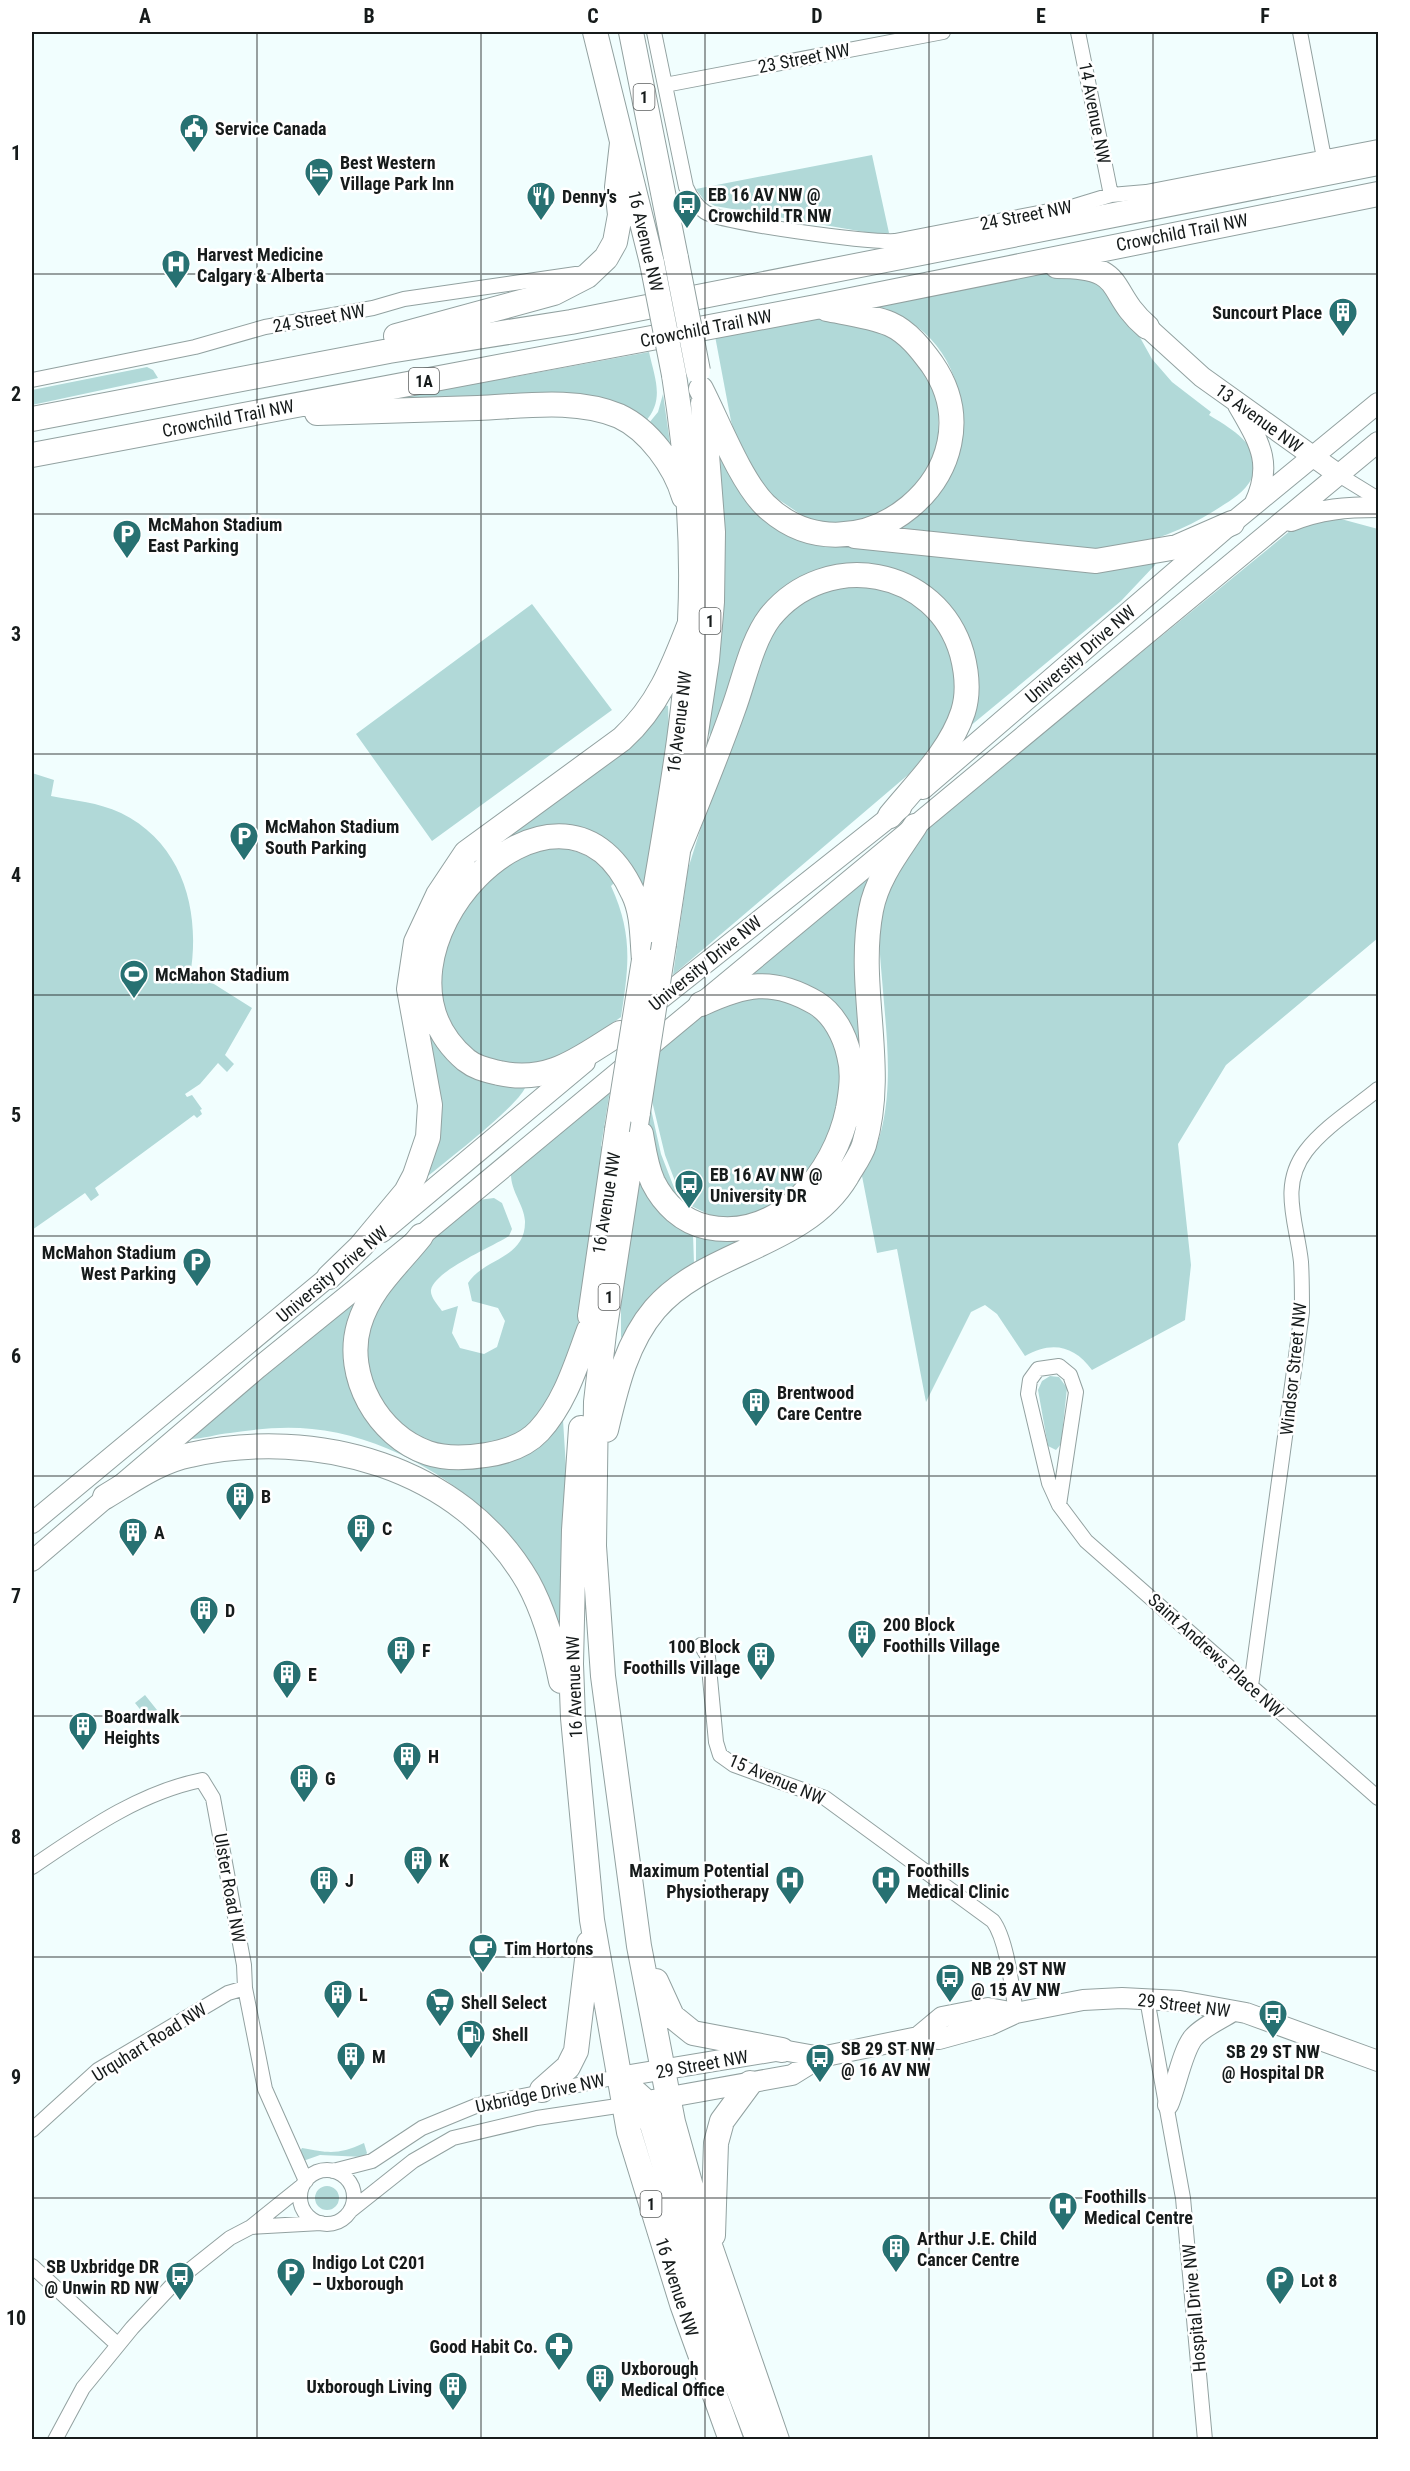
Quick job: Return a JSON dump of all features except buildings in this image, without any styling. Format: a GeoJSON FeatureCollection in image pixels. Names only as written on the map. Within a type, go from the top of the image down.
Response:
{"type":"FeatureCollection","features":[{"type":"Feature","properties":{"kind":"highway","name":"16 Avenue NW"},"geometry":{"type":"LineString","coordinates":[[595,32],[652,263],[674,375],[691,519],[690,623],[676,750],[617,1130],[589,1330],[574,1530],[573,1718],[592,1920],[618,2077],[646,2101],[697,2208],[777,2439]]}},
{"type":"Feature","properties":{"kind":"highway","name":"16 Avenue NW"},"geometry":{"type":"LineString","coordinates":[[631,32],[699,380],[712,509],[712,602],[705,671],[604,1333],[596,1402],[595,1577],[603,1676],[639,1946],[662,2071],[629,2132],[682,2304],[731,2439]]}},
{"type":"Feature","properties":{"kind":"highway"},"geometry":{"type":"LineString","coordinates":[[222,383],[554,293],[574,285],[606,258],[615,242],[620,215],[617,187],[622,143]]}},
{"type":"Feature","properties":{"kind":"highway","name":"Crowchild Trail NW"},"geometry":{"type":"LineString","coordinates":[[32,419],[389,351],[677,301],[1378,163]]}},
{"type":"Feature","properties":{"kind":"highway","name":"Crowchild Trail NW"},"geometry":{"type":"LineString","coordinates":[[32,455],[816,307],[1378,194]]}},
{"type":"Feature","properties":{"kind":"highway"},"geometry":{"type":"LineString","coordinates":[[1025,264],[1086,266],[1099,271],[1111,278],[1134,316],[1147,327]]}},
{"type":"Feature","properties":{"kind":"highway"},"geometry":{"type":"LineString","coordinates":[[816,307],[890,324],[918,345],[941,378],[950,402],[949,437],[944,465],[924,495],[895,519],[846,536]]}},
{"type":"Feature","properties":{"kind":"highway"},"geometry":{"type":"LineString","coordinates":[[699,380],[750,487],[765,505],[806,530],[846,536],[995,549],[1065,560],[1096,561],[1177,547],[1232,523]]}},
{"type":"Feature","properties":{"kind":"highway"},"geometry":{"type":"LineString","coordinates":[[287,407],[315,414],[557,405],[599,409],[621,417],[651,440],[681,488],[691,519]]}},
{"type":"Feature","properties":{"kind":"highway"},"geometry":{"type":"LineString","coordinates":[[678,850],[764,628],[770,618],[803,589],[838,576],[868,575],[908,585],[932,604],[950,625],[968,675],[963,710],[952,739],[890,816]]}},
{"type":"Feature","properties":{"kind":"highway"},"geometry":{"type":"LineString","coordinates":[[329,1277],[361,1246],[406,1192],[415,1175],[428,1137],[430,1105],[409,989],[416,942],[438,895],[466,853],[622,739],[642,721],[663,690],[690,623]]}},
{"type":"Feature","properties":{"kind":"highway"},"geometry":{"type":"LineString","coordinates":[[594,1482],[621,1371],[641,1329],[654,1310],[698,1274],[771,1240],[820,1206],[845,1180],[864,1147],[873,1083],[866,958],[872,908],[880,881],[915,826]]}},
{"type":"Feature","properties":{"kind":"highway"},"geometry":{"type":"LineString","coordinates":[[620,1033],[556,1072],[529,1077],[473,1066],[445,1040],[435,1021],[429,977],[438,938],[445,920],[463,892],[495,859],[526,841],[543,838],[571,839],[598,849],[612,859],[634,893],[640,917],[644,960]]}},
{"type":"Feature","properties":{"kind":"highway"},"geometry":{"type":"LineString","coordinates":[[638,1112],[646,1162],[653,1182],[664,1201],[678,1214],[698,1225],[731,1230],[765,1221],[795,1203],[826,1167],[845,1121],[851,1095],[852,1065],[846,1039],[834,1020],[819,1005],[798,993],[757,985],[735,988],[700,1004]]}},
{"type":"Feature","properties":{"kind":"highway"},"geometry":{"type":"LineString","coordinates":[[421,1236],[382,1280],[369,1301],[359,1326],[356,1347],[363,1389],[390,1431],[409,1443],[428,1453],[449,1457],[474,1457],[508,1451],[527,1441],[549,1418],[565,1393],[589,1330]]}},
{"type":"Feature","properties":{"kind":"highway"},"geometry":{"type":"LineString","coordinates":[[105,1497],[146,1472],[189,1455],[242,1448],[291,1446],[324,1449],[369,1460],[404,1473],[446,1495],[490,1533],[517,1566],[547,1623],[573,1718]]}},
{"type":"Feature","properties":{"kind":"highway"},"geometry":{"type":"LineString","coordinates":[[542,2090],[568,2067],[576,2051],[592,1920]]}},
{"type":"Feature","properties":{"kind":"highway"},"geometry":{"type":"LineString","coordinates":[[639,1946],[672,2016],[683,2027],[711,2038],[783,2050]]}},
{"type":"Feature","properties":{"kind":"highway"},"geometry":{"type":"LineString","coordinates":[[722,2285],[713,2234],[716,2143],[722,2121],[750,2083]]}},
{"type":"Feature","properties":{"kind":"highway"},"geometry":{"type":"LineString","coordinates":[[646,2101],[708,2310],[758,2439]]}},
{"type":"Feature","properties":{"kind":"street"},"geometry":{"type":"LineString","coordinates":[[654,32],[665,85]]}},
{"type":"Feature","properties":{"kind":"street","name":"23 Street NW"},"geometry":{"type":"LineString","coordinates":[[665,85],[943,32]]}},
{"type":"Feature","properties":{"kind":"street","name":"14 Avenue NW"},"geometry":{"type":"LineString","coordinates":[[1078,32],[1111,195]]}},
{"type":"Feature","properties":{"kind":"street"},"geometry":{"type":"LineString","coordinates":[[1300,32],[1324,158]]}},
{"type":"Feature","properties":{"kind":"street","name":"24 Street NW"},"geometry":{"type":"LineString","coordinates":[[665,85],[686,187],[697,205],[714,216],[882,242],[1075,206],[1111,195],[1146,192],[1378,147]]}},
{"type":"Feature","properties":{"kind":"street","name":"24 Street NW"},"geometry":{"type":"LineString","coordinates":[[32,380],[186,349],[265,327],[373,308],[404,299],[573,276],[606,258]]}},
{"type":"Feature","properties":{"kind":"street","name":"13 Avenue NW"},"geometry":{"type":"LineString","coordinates":[[1147,327],[1202,377],[1314,458],[1378,500]]}},
{"type":"Feature","properties":{"kind":"street"},"geometry":{"type":"LineString","coordinates":[[1235,400],[1259,443],[1265,466],[1262,490],[1254,505]]}},
{"type":"Feature","properties":{"kind":"street","name":"University Drive NW"},"geometry":{"type":"LineString","coordinates":[[32,1523],[620,1033],[890,816],[1232,523],[1314,458],[1378,403]]}},
{"type":"Feature","properties":{"kind":"street","name":"University Drive NW"},"geometry":{"type":"LineString","coordinates":[[32,1561],[258,1368],[421,1236],[1271,528],[1378,442]]}},
{"type":"Feature","properties":{"kind":"street"},"geometry":{"type":"LineString","coordinates":[[1271,528],[1316,511],[1343,507],[1378,507]]}},
{"type":"Feature","properties":{"kind":"street","name":"Windsor Street NW"},"geometry":{"type":"LineString","coordinates":[[1251,1686],[1302,1312],[1300,1260],[1290,1205],[1292,1182],[1299,1161],[1313,1143],[1378,1089]]}},
{"type":"Feature","properties":{"kind":"street","name":"Saint Andrews Place NW"},"geometry":{"type":"LineString","coordinates":[[1059,1505],[1076,1392],[1070,1375],[1059,1366],[1038,1369],[1030,1380],[1028,1394],[1048,1484],[1059,1505],[1086,1541],[1378,1798]]}},
{"type":"Feature","properties":{"kind":"street","name":"15 Avenue NW"},"geometry":{"type":"LineString","coordinates":[[701,1645],[708,1657],[716,1742],[720,1755],[734,1765],[825,1798],[993,1921],[997,1926],[1003,1948],[1016,2013]]}},
{"type":"Feature","properties":{"kind":"street","name":"Ulster Road NW"},"geometry":{"type":"LineString","coordinates":[[32,1867],[76,1837],[141,1800],[178,1785],[202,1780],[213,1798],[244,1965],[245,1988],[265,2089],[304,2184]]}},
{"type":"Feature","properties":{"kind":"street","name":"Urquhart Road NW"},"geometry":{"type":"LineString","coordinates":[[32,2130],[98,2070],[228,1993],[245,1988]]}},
{"type":"Feature","properties":{"kind":"street","name":"29 Street NW"},"geometry":{"type":"LineString","coordinates":[[646,2101],[792,2075],[821,2057],[918,2037],[942,2017],[988,2008],[1016,2013],[1083,2000],[1147,1999],[1233,2010],[1378,2061]]}},
{"type":"Feature","properties":{"kind":"street","name":"Hospital Drive NW"},"geometry":{"type":"LineString","coordinates":[[1147,1999],[1168,2105],[1185,2210],[1205,2439]]}},
{"type":"Feature","properties":{"kind":"street"},"geometry":{"type":"LineString","coordinates":[[1168,2105],[1179,2078],[1185,2053],[1194,2037],[1233,2010]]}},
{"type":"Feature","properties":{"kind":"street","name":"29 Street NW"},"geometry":{"type":"LineString","coordinates":[[1348,2049],[1378,2049]]}},
{"type":"Feature","properties":{"kind":"street","name":"29 Street NW"},"geometry":{"type":"LineString","coordinates":[[618,2077],[783,2050],[821,2057]]}},
{"type":"Feature","properties":{"kind":"street","name":"Uxbridge Drive NW"},"geometry":{"type":"LineString","coordinates":[[333,2171],[372,2161],[442,2118],[478,2104],[618,2077]]}},
{"type":"Feature","properties":{"kind":"street","name":"Uxbridge Drive NW"},"geometry":{"type":"LineString","coordinates":[[350,2211],[413,2161],[453,2138],[537,2118],[646,2101]]}},
{"type":"Feature","properties":{"kind":"street"},"geometry":{"type":"LineString","coordinates":[[55,2439],[83,2388],[176,2281],[230,2238],[251,2227],[318,2172],[333,2171],[341,2174],[354,2194],[350,2211],[338,2221],[251,2227]]}},
{"type":"Feature","properties":{"kind":"street"},"geometry":{"type":"LineString","coordinates":[[304,2184],[301,2202],[303,2210],[308,2216],[322,2223]]}},
{"type":"Feature","properties":{"kind":"street"},"geometry":{"type":"LineString","coordinates":[[32,2266],[118,2345]]}},
{"type":"Feature","properties":{"kind":"shaded area"},"geometry":{"type":"Polygon","coordinates":[[[872,155],[889,233],[882,235],[715,206],[704,200],[696,189],[872,155]]]}},
{"type":"Feature","properties":{"kind":"shaded area"},"geometry":{"type":"Polygon","coordinates":[[[1086,271],[1127,314],[1152,359],[1172,382],[1211,412],[1209,415],[1246,442],[1255,461],[1255,471],[1249,483],[1233,499],[1179,530],[1116,549],[1073,550],[894,533],[924,510],[946,482],[958,449],[962,415],[956,382],[941,351],[916,326],[882,308],[881,305],[1047,272],[1086,271]]]}},
{"type":"Feature","properties":{"kind":"shaded area"},"geometry":{"type":"Polygon","coordinates":[[[813,318],[837,318],[900,338],[939,392],[938,454],[904,503],[846,526],[809,520],[763,489],[737,440],[731,421],[715,336],[813,318]]]}},
{"type":"Feature","properties":{"kind":"shaded area"},"geometry":{"type":"Polygon","coordinates":[[[649,352],[656,380],[657,397],[655,406],[645,422],[393,399],[649,352]]]}},
{"type":"Feature","properties":{"kind":"shaded area"},"geometry":{"type":"Polygon","coordinates":[[[147,367],[153,370],[158,378],[32,405],[32,390],[147,367]]]}},
{"type":"Feature","properties":{"kind":"shaded area"},"geometry":{"type":"Polygon","coordinates":[[[663,394],[672,457],[649,423],[658,412],[663,394]]]}},
{"type":"Feature","properties":{"kind":"shaded area"},"geometry":{"type":"Polygon","coordinates":[[[720,454],[728,473],[753,509],[771,525],[812,543],[1070,564],[1156,561],[1155,565],[1121,601],[969,727],[970,713],[928,591],[802,581],[710,737],[707,716],[723,516],[720,454]]]}},
{"type":"Feature","properties":{"kind":"shaded area"},"geometry":{"type":"Polygon","coordinates":[[[1341,519],[1378,529],[1378,938],[1226,1065],[1178,1144],[1191,1265],[1185,1320],[1092,1370],[1078,1355],[1062,1348],[1044,1348],[1025,1356],[997,1314],[985,1305],[971,1312],[926,1402],[897,1249],[877,1253],[862,1176],[874,1154],[886,1105],[888,1055],[879,933],[884,897],[892,879],[917,836],[1296,526],[1341,519]]]}},
{"type":"Feature","properties":{"kind":"shaded area"},"geometry":{"type":"Polygon","coordinates":[[[843,583],[900,592],[945,631],[959,686],[944,732],[909,774],[673,975],[688,869],[728,741],[764,640],[786,610],[843,583]]]}},
{"type":"Feature","properties":{"kind":"shaded area"},"geometry":{"type":"Polygon","coordinates":[[[532,604],[612,710],[432,841],[356,734],[532,604]]]}},
{"type":"Feature","properties":{"kind":"shaded area"},"geometry":{"type":"Polygon","coordinates":[[[664,705],[668,706],[669,734],[644,902],[641,903],[633,881],[621,862],[604,847],[584,837],[539,833],[499,847],[465,876],[440,914],[425,957],[424,1000],[438,1040],[469,1071],[525,1088],[494,1122],[421,1182],[432,1143],[435,1096],[420,1018],[417,971],[424,937],[434,913],[466,865],[618,750],[664,705]]]}},
{"type":"Feature","properties":{"kind":"shaded area","name":"McMahon Stadium"},"geometry":{"type":"Polygon","coordinates":[[[32,773],[54,780],[51,796],[112,809],[143,826],[160,843],[183,882],[190,905],[193,952],[190,976],[206,979],[252,1008],[225,1055],[234,1064],[227,1072],[218,1063],[200,1084],[185,1094],[187,1097],[192,1095],[202,1109],[200,1110],[202,1114],[197,1118],[194,1115],[95,1188],[99,1195],[91,1201],[85,1193],[32,1230],[32,773]]]}},
{"type":"Feature","properties":{"kind":"shaded area"},"geometry":{"type":"Polygon","coordinates":[[[546,845],[585,855],[607,872],[615,882],[611,886],[623,920],[627,950],[626,982],[621,1017],[562,1059],[498,1068],[463,1047],[438,995],[444,941],[483,876],[546,845]]]}},
{"type":"Feature","properties":{"kind":"shaded area"},"geometry":{"type":"Polygon","coordinates":[[[880,862],[861,1121],[843,1168],[807,1209],[696,1264],[696,1236],[723,1239],[831,1167],[850,1033],[754,975],[754,971],[880,862]]]}},
{"type":"Feature","properties":{"kind":"shaded area"},"geometry":{"type":"Polygon","coordinates":[[[766,993],[813,1010],[842,1051],[841,1106],[816,1165],[771,1210],[709,1222],[710,1215],[683,1202],[665,1155],[652,1101],[660,1051],[703,1015],[719,1007],[766,993]]]}},
{"type":"Feature","properties":{"kind":"shaded area"},"geometry":{"type":"Polygon","coordinates":[[[610,1090],[601,1146],[605,1148],[578,1325],[568,1368],[531,1429],[465,1453],[405,1433],[366,1381],[365,1323],[417,1251],[478,1200],[494,1198],[502,1203],[512,1229],[509,1236],[442,1275],[435,1283],[431,1293],[442,1311],[458,1306],[452,1333],[460,1348],[484,1354],[497,1347],[505,1321],[498,1308],[472,1301],[468,1283],[475,1274],[512,1250],[524,1234],[524,1215],[511,1179],[511,1172],[610,1090]]]}},
{"type":"Feature","properties":{"kind":"shaded area"},"geometry":{"type":"Polygon","coordinates":[[[650,1105],[661,1154],[680,1203],[668,1196],[646,1127],[650,1105]]]}},
{"type":"Feature","properties":{"kind":"shaded area"},"geometry":{"type":"Polygon","coordinates":[[[638,1167],[693,1234],[694,1264],[651,1304],[621,1338],[621,1282],[638,1167]]]}},
{"type":"Feature","properties":{"kind":"shaded area"},"geometry":{"type":"Polygon","coordinates":[[[363,1289],[348,1372],[444,1466],[563,1420],[566,1468],[563,1638],[537,1575],[506,1532],[458,1489],[402,1455],[342,1434],[302,1428],[260,1429],[190,1439],[363,1289]]]}},
{"type":"Feature","properties":{"kind":"shaded area"},"geometry":{"type":"Polygon","coordinates":[[[1050,1376],[1059,1377],[1067,1388],[1061,1444],[1056,1450],[1048,1446],[1038,1390],[1042,1381],[1050,1376]]]}},
{"type":"Feature","properties":{"kind":"shaded area"},"geometry":{"type":"Polygon","coordinates":[[[145,1695],[157,1710],[147,1718],[135,1703],[145,1695]]]}},
{"type":"Feature","properties":{"kind":"shaded area"},"geometry":{"type":"Polygon","coordinates":[[[364,2143],[367,2153],[364,2157],[320,2155],[303,2161],[299,2153],[302,2148],[333,2152],[347,2150],[364,2143]]]}},
{"type":"Feature","properties":{"kind":"shaded area"},"geometry":{"type":"Polygon","coordinates":[[[327,2186],[336,2189],[339,2198],[336,2207],[327,2210],[318,2207],[315,2198],[318,2189],[327,2186]]]}},
{"type":"Feature","properties":{"kind":"place","name":"Service Canada"},"geometry":{"type":"Point","coordinates":[194,154]}},
{"type":"Feature","properties":{"kind":"place","name":"Best Western Village Park Inn"},"geometry":{"type":"Point","coordinates":[319,198]}},
{"type":"Feature","properties":{"kind":"place","name":"Denny's"},"geometry":{"type":"Point","coordinates":[541,222]}},
{"type":"Feature","properties":{"kind":"place","name":"EB 16 AV NW @ Crowchild TR NW"},"geometry":{"type":"Point","coordinates":[687,230]}},
{"type":"Feature","properties":{"kind":"place","name":"Harvest Medicine Calgary & Alberta"},"geometry":{"type":"Point","coordinates":[176,290]}},
{"type":"Feature","properties":{"kind":"place","name":"Suncourt Place"},"geometry":{"type":"Point","coordinates":[1343,338]}},
{"type":"Feature","properties":{"kind":"place","name":"McMahon Stadium East Parking"},"geometry":{"type":"Point","coordinates":[127,560]}},
{"type":"Feature","properties":{"kind":"place","name":"McMahon Stadium South Parking"},"geometry":{"type":"Point","coordinates":[244,862]}},
{"type":"Feature","properties":{"kind":"place","name":"McMahon Stadium"},"geometry":{"type":"Point","coordinates":[134,1000]}},
{"type":"Feature","properties":{"kind":"place","name":"EB 16 AV NW @ University DR"},"geometry":{"type":"Point","coordinates":[689,1210]}},
{"type":"Feature","properties":{"kind":"place","name":"McMahon Stadium West Parking"},"geometry":{"type":"Point","coordinates":[197,1288]}},
{"type":"Feature","properties":{"kind":"place","name":"Brentwood Care Centre"},"geometry":{"type":"Point","coordinates":[756,1428]}},
{"type":"Feature","properties":{"kind":"place","name":"B"},"geometry":{"type":"Point","coordinates":[240,1522]}},
{"type":"Feature","properties":{"kind":"place","name":"C"},"geometry":{"type":"Point","coordinates":[361,1554]}},
{"type":"Feature","properties":{"kind":"place","name":"A"},"geometry":{"type":"Point","coordinates":[133,1558]}},
{"type":"Feature","properties":{"kind":"place","name":"D"},"geometry":{"type":"Point","coordinates":[204,1636]}},
{"type":"Feature","properties":{"kind":"place","name":"200 Block Foothills Village"},"geometry":{"type":"Point","coordinates":[862,1660]}},
{"type":"Feature","properties":{"kind":"place","name":"F"},"geometry":{"type":"Point","coordinates":[401,1676]}},
{"type":"Feature","properties":{"kind":"place","name":"100 Block Foothills Village"},"geometry":{"type":"Point","coordinates":[761,1682]}},
{"type":"Feature","properties":{"kind":"place","name":"E"},"geometry":{"type":"Point","coordinates":[287,1700]}},
{"type":"Feature","properties":{"kind":"place","name":"Boardwalk Heights"},"geometry":{"type":"Point","coordinates":[83,1752]}},
{"type":"Feature","properties":{"kind":"place","name":"H"},"geometry":{"type":"Point","coordinates":[407,1782]}},
{"type":"Feature","properties":{"kind":"place","name":"G"},"geometry":{"type":"Point","coordinates":[304,1804]}},
{"type":"Feature","properties":{"kind":"place","name":"K"},"geometry":{"type":"Point","coordinates":[418,1886]}},
{"type":"Feature","properties":{"kind":"place","name":"J"},"geometry":{"type":"Point","coordinates":[324,1906]}},
{"type":"Feature","properties":{"kind":"place","name":"Maximum Potential Physiotherapy"},"geometry":{"type":"Point","coordinates":[790,1906]}},
{"type":"Feature","properties":{"kind":"place","name":"Foothills Medical Clinic"},"geometry":{"type":"Point","coordinates":[886,1906]}},
{"type":"Feature","properties":{"kind":"place","name":"Tim Hortons"},"geometry":{"type":"Point","coordinates":[483,1974]}},
{"type":"Feature","properties":{"kind":"place","name":"NB 29 ST NW @ 15 AV NW"},"geometry":{"type":"Point","coordinates":[950,2004]}},
{"type":"Feature","properties":{"kind":"place","name":"L"},"geometry":{"type":"Point","coordinates":[338,2020]}},
{"type":"Feature","properties":{"kind":"place","name":"Shell Select"},"geometry":{"type":"Point","coordinates":[440,2028]}},
{"type":"Feature","properties":{"kind":"place","name":"SB 29 ST NW @ Hospital DR"},"geometry":{"type":"Point","coordinates":[1273,2040]}},
{"type":"Feature","properties":{"kind":"place","name":"Shell"},"geometry":{"type":"Point","coordinates":[471,2060]}},
{"type":"Feature","properties":{"kind":"place","name":"M"},"geometry":{"type":"Point","coordinates":[351,2082]}},
{"type":"Feature","properties":{"kind":"place","name":"SB 29 ST NW @ 16 AV NW"},"geometry":{"type":"Point","coordinates":[820,2084]}},
{"type":"Feature","properties":{"kind":"place","name":"Foothills Medical Centre"},"geometry":{"type":"Point","coordinates":[1063,2232]}},
{"type":"Feature","properties":{"kind":"place","name":"Arthur J.E. Child Cancer Centre"},"geometry":{"type":"Point","coordinates":[896,2274]}},
{"type":"Feature","properties":{"kind":"place","name":"Indigo Lot C201 – Uxborough"},"geometry":{"type":"Point","coordinates":[291,2298]}},
{"type":"Feature","properties":{"kind":"place","name":"SB Uxbridge DR @ Unwin RD NW"},"geometry":{"type":"Point","coordinates":[180,2302]}},
{"type":"Feature","properties":{"kind":"place","name":"Lot 8"},"geometry":{"type":"Point","coordinates":[1280,2306]}},
{"type":"Feature","properties":{"kind":"place","name":"Good Habit Co."},"geometry":{"type":"Point","coordinates":[559,2372]}},
{"type":"Feature","properties":{"kind":"place","name":"Uxborough Medical Office"},"geometry":{"type":"Point","coordinates":[600,2404]}},
{"type":"Feature","properties":{"kind":"place","name":"Uxborough Living"},"geometry":{"type":"Point","coordinates":[453,2412]}}]}
